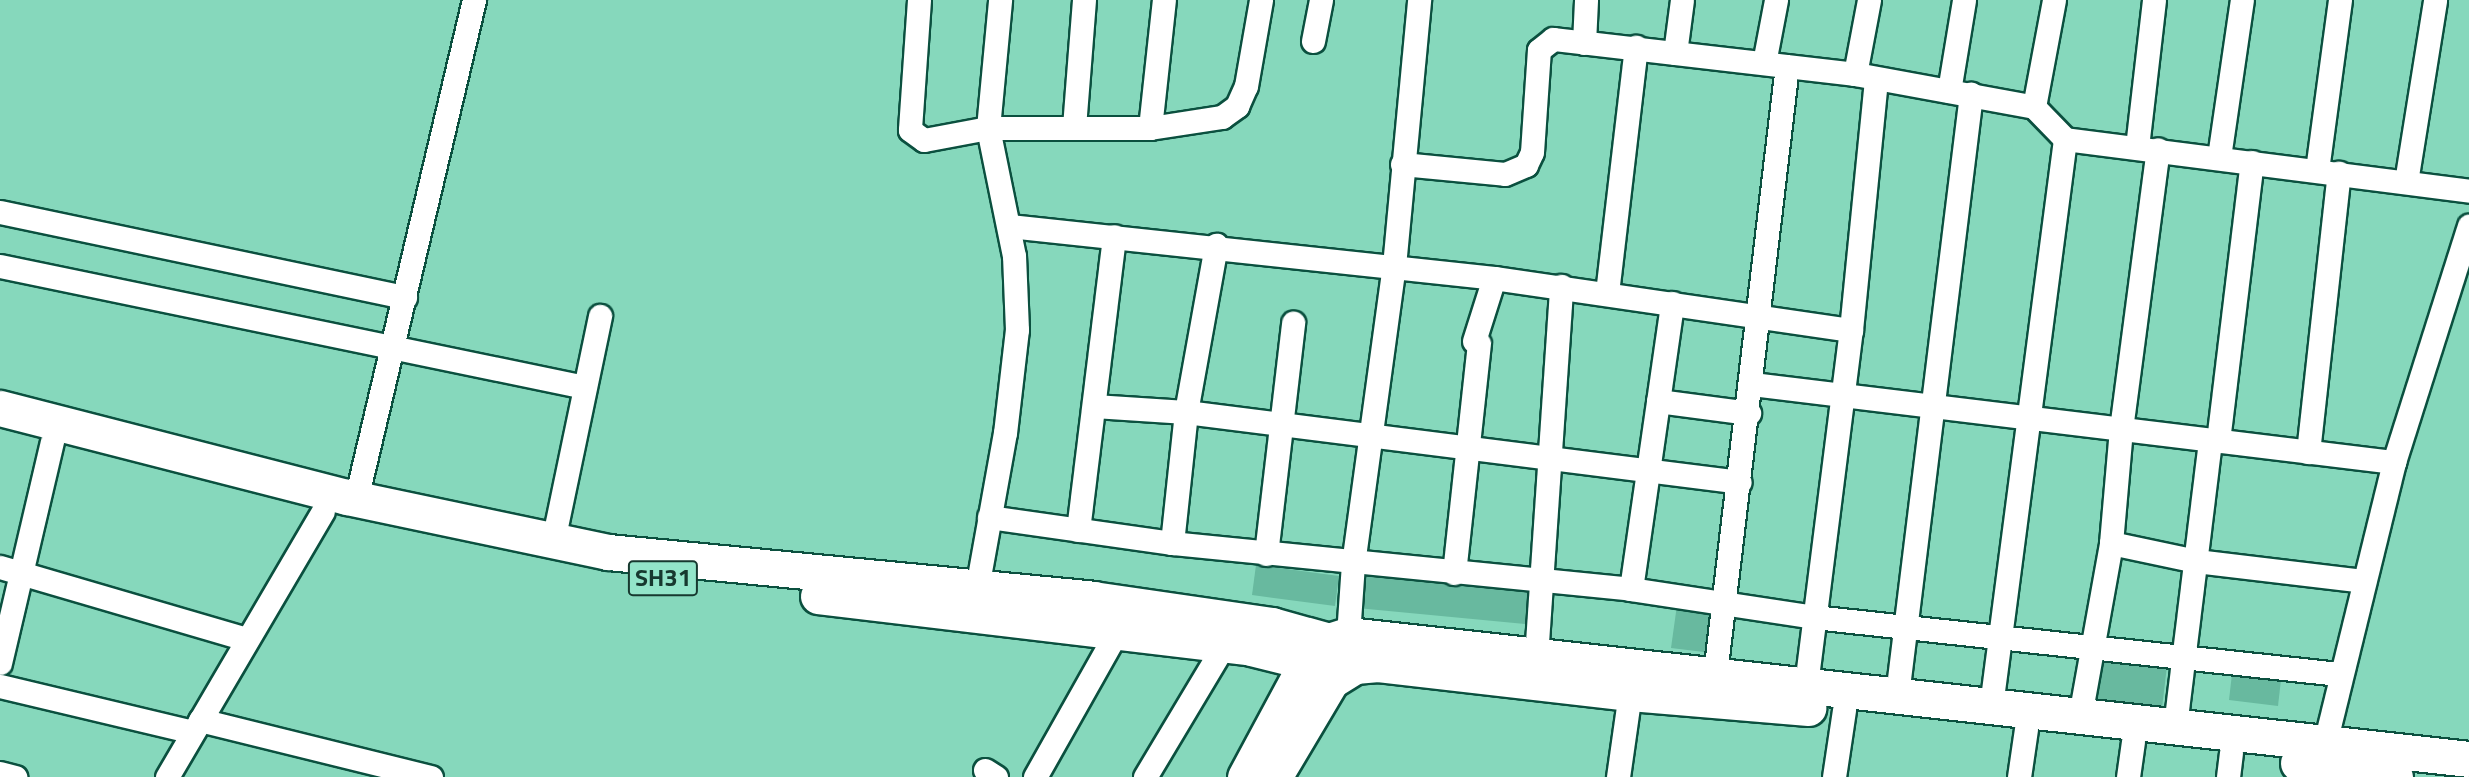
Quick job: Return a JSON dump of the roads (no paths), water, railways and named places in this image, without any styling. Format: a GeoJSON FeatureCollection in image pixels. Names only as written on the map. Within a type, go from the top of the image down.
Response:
{"type":"FeatureCollection","features":[{"type":"Feature","properties":{"kind":"main road"},"geometry":{"type":"LineString","coordinates":[[0,408],[356,499],[554,541],[639,556],[977,587],[1272,625],[1334,657],[1378,664],[1630,694],[1844,710],[2133,741],[2230,765],[2469,759]]}},
{"type":"Feature","properties":{"kind":"main road","name":"SH31"},"geometry":{"type":"LineString","coordinates":[[0,428],[323,511],[646,576],[1115,635],[1334,657]]}},
{"type":"Feature","properties":{"kind":"main road"},"geometry":{"type":"LineString","coordinates":[[1334,657],[1536,657],[1715,674],[2175,726],[2395,777]]}},
{"type":"Feature","properties":{"kind":"main road"},"geometry":{"type":"LineString","coordinates":[[1245,777],[1334,657]]}},
{"type":"Feature","properties":{"kind":"main road"},"geometry":{"type":"LineString","coordinates":[[1273,777],[1334,657]]}},
{"type":"Feature","properties":{"kind":"street"},"geometry":{"type":"LineString","coordinates":[[356,499],[394,348],[474,0]]}},
{"type":"Feature","properties":{"kind":"street"},"geometry":{"type":"LineString","coordinates":[[919,0],[910,130],[924,140],[991,142],[1074,127],[1150,128],[1222,117],[1237,106],[1247,86],[1261,0]]}},
{"type":"Feature","properties":{"kind":"street"},"geometry":{"type":"LineString","coordinates":[[977,587],[1005,433],[1017,330],[1017,278],[991,142],[1000,0]]}},
{"type":"Feature","properties":{"kind":"street"},"geometry":{"type":"LineString","coordinates":[[1074,127],[1084,0]]}},
{"type":"Feature","properties":{"kind":"street"},"geometry":{"type":"LineString","coordinates":[[1150,128],[1164,0]]}},
{"type":"Feature","properties":{"kind":"street"},"geometry":{"type":"LineString","coordinates":[[1313,41],[1321,0]]}},
{"type":"Feature","properties":{"kind":"street"},"geometry":{"type":"LineString","coordinates":[[1334,657],[1353,564],[1373,438],[1394,265],[1419,0]]}},
{"type":"Feature","properties":{"kind":"street"},"geometry":{"type":"LineString","coordinates":[[1584,43],[1586,0]]}},
{"type":"Feature","properties":{"kind":"street"},"geometry":{"type":"LineString","coordinates":[[1675,52],[1682,0]]}},
{"type":"Feature","properties":{"kind":"street"},"geometry":{"type":"LineString","coordinates":[[1764,63],[1776,0]]}},
{"type":"Feature","properties":{"kind":"street"},"geometry":{"type":"LineString","coordinates":[[1806,685],[1851,330],[1870,0]]}},
{"type":"Feature","properties":{"kind":"street"},"geometry":{"type":"LineString","coordinates":[[1897,695],[1933,406],[1960,93],[1964,0]]}},
{"type":"Feature","properties":{"kind":"street"},"geometry":{"type":"LineString","coordinates":[[2034,107],[2054,0]]}},
{"type":"Feature","properties":{"kind":"street"},"geometry":{"type":"LineString","coordinates":[[2080,716],[2111,543],[2148,148],[2154,0]]}},
{"type":"Feature","properties":{"kind":"street"},"geometry":{"type":"LineString","coordinates":[[2219,157],[2242,0]]}},
{"type":"Feature","properties":{"kind":"street"},"geometry":{"type":"LineString","coordinates":[[2308,452],[2340,0]]}},
{"type":"Feature","properties":{"kind":"street"},"geometry":{"type":"LineString","coordinates":[[2406,182],[2435,0]]}},
{"type":"Feature","properties":{"kind":"street"},"geometry":{"type":"LineString","coordinates":[[1402,164],[1516,172],[1532,152],[1539,50],[1553,39],[1865,77],[2034,107],[2064,139],[2469,191]]}},
{"type":"Feature","properties":{"kind":"street"},"geometry":{"type":"LineString","coordinates":[[1607,293],[1636,47]]}},
{"type":"Feature","properties":{"kind":"street"},"geometry":{"type":"LineString","coordinates":[[1715,674],[1749,414],[1787,66]]}},
{"type":"Feature","properties":{"kind":"street"},"geometry":{"type":"LineString","coordinates":[[1992,706],[2064,139]]}},
{"type":"Feature","properties":{"kind":"street"},"geometry":{"type":"LineString","coordinates":[[2175,726],[2252,162]]}},
{"type":"Feature","properties":{"kind":"street"},"geometry":{"type":"LineString","coordinates":[[0,212],[405,297]]}},
{"type":"Feature","properties":{"kind":"street"},"geometry":{"type":"LineString","coordinates":[[1009,226],[1394,265],[1561,286],[1851,330]]}},
{"type":"Feature","properties":{"kind":"street"},"geometry":{"type":"LineString","coordinates":[[2321,762],[2339,674],[2394,462],[2469,226]]}},
{"type":"Feature","properties":{"kind":"street"},"geometry":{"type":"LineString","coordinates":[[1078,530],[1114,236]]}},
{"type":"Feature","properties":{"kind":"street"},"geometry":{"type":"LineString","coordinates":[[1172,544],[1186,412],[1216,245]]}},
{"type":"Feature","properties":{"kind":"street"},"geometry":{"type":"LineString","coordinates":[[0,266],[585,387]]}},
{"type":"Feature","properties":{"kind":"street"},"geometry":{"type":"LineString","coordinates":[[1454,573],[1477,342],[1494,278]]}},
{"type":"Feature","properties":{"kind":"street"},"geometry":{"type":"LineString","coordinates":[[1536,657],[1561,286]]}},
{"type":"Feature","properties":{"kind":"street"},"geometry":{"type":"LineString","coordinates":[[1631,589],[1650,472],[1672,303]]}},
{"type":"Feature","properties":{"kind":"street"},"geometry":{"type":"LineString","coordinates":[[554,541],[600,316]]}},
{"type":"Feature","properties":{"kind":"street"},"geometry":{"type":"LineString","coordinates":[[1266,554],[1293,323]]}},
{"type":"Feature","properties":{"kind":"street"},"geometry":{"type":"LineString","coordinates":[[1752,384],[2394,462]]}},
{"type":"Feature","properties":{"kind":"street"},"geometry":{"type":"LineString","coordinates":[[1658,401],[1749,414]]}},
{"type":"Feature","properties":{"kind":"street"},"geometry":{"type":"LineString","coordinates":[[1094,406],[1186,412],[1373,438],[1740,482]]}},
{"type":"Feature","properties":{"kind":"street"},"geometry":{"type":"LineString","coordinates":[[0,663],[52,442]]}},
{"type":"Feature","properties":{"kind":"street"},"geometry":{"type":"LineString","coordinates":[[167,777],[323,511]]}},
{"type":"Feature","properties":{"kind":"street"},"geometry":{"type":"LineString","coordinates":[[989,517],[1172,544],[1353,564],[1631,589],[1725,601],[1814,617],[2339,674]]}},
{"type":"Feature","properties":{"kind":"street"},"geometry":{"type":"LineString","coordinates":[[2111,543],[2196,561],[2363,582]]}},
{"type":"Feature","properties":{"kind":"street"},"geometry":{"type":"LineString","coordinates":[[0,567],[247,639]]}},
{"type":"Feature","properties":{"kind":"street"},"geometry":{"type":"LineString","coordinates":[[1035,777],[1115,635]]}},
{"type":"Feature","properties":{"kind":"street"},"geometry":{"type":"LineString","coordinates":[[1145,777],[1224,645]]}},
{"type":"Feature","properties":{"kind":"street"},"geometry":{"type":"LineString","coordinates":[[0,686],[430,777]]}},
{"type":"Feature","properties":{"kind":"street"},"geometry":{"type":"LineString","coordinates":[[1618,777],[1630,694]]}},
{"type":"Feature","properties":{"kind":"street"},"geometry":{"type":"LineString","coordinates":[[1834,777],[1844,710]]}},
{"type":"Feature","properties":{"kind":"street"},"geometry":{"type":"LineString","coordinates":[[2019,777],[2026,729]]}},
{"type":"Feature","properties":{"kind":"street"},"geometry":{"type":"LineString","coordinates":[[2128,777],[2133,741]]}},
{"type":"Feature","properties":{"kind":"street"},"geometry":{"type":"LineString","coordinates":[[0,773],[15,777]]}}]}
